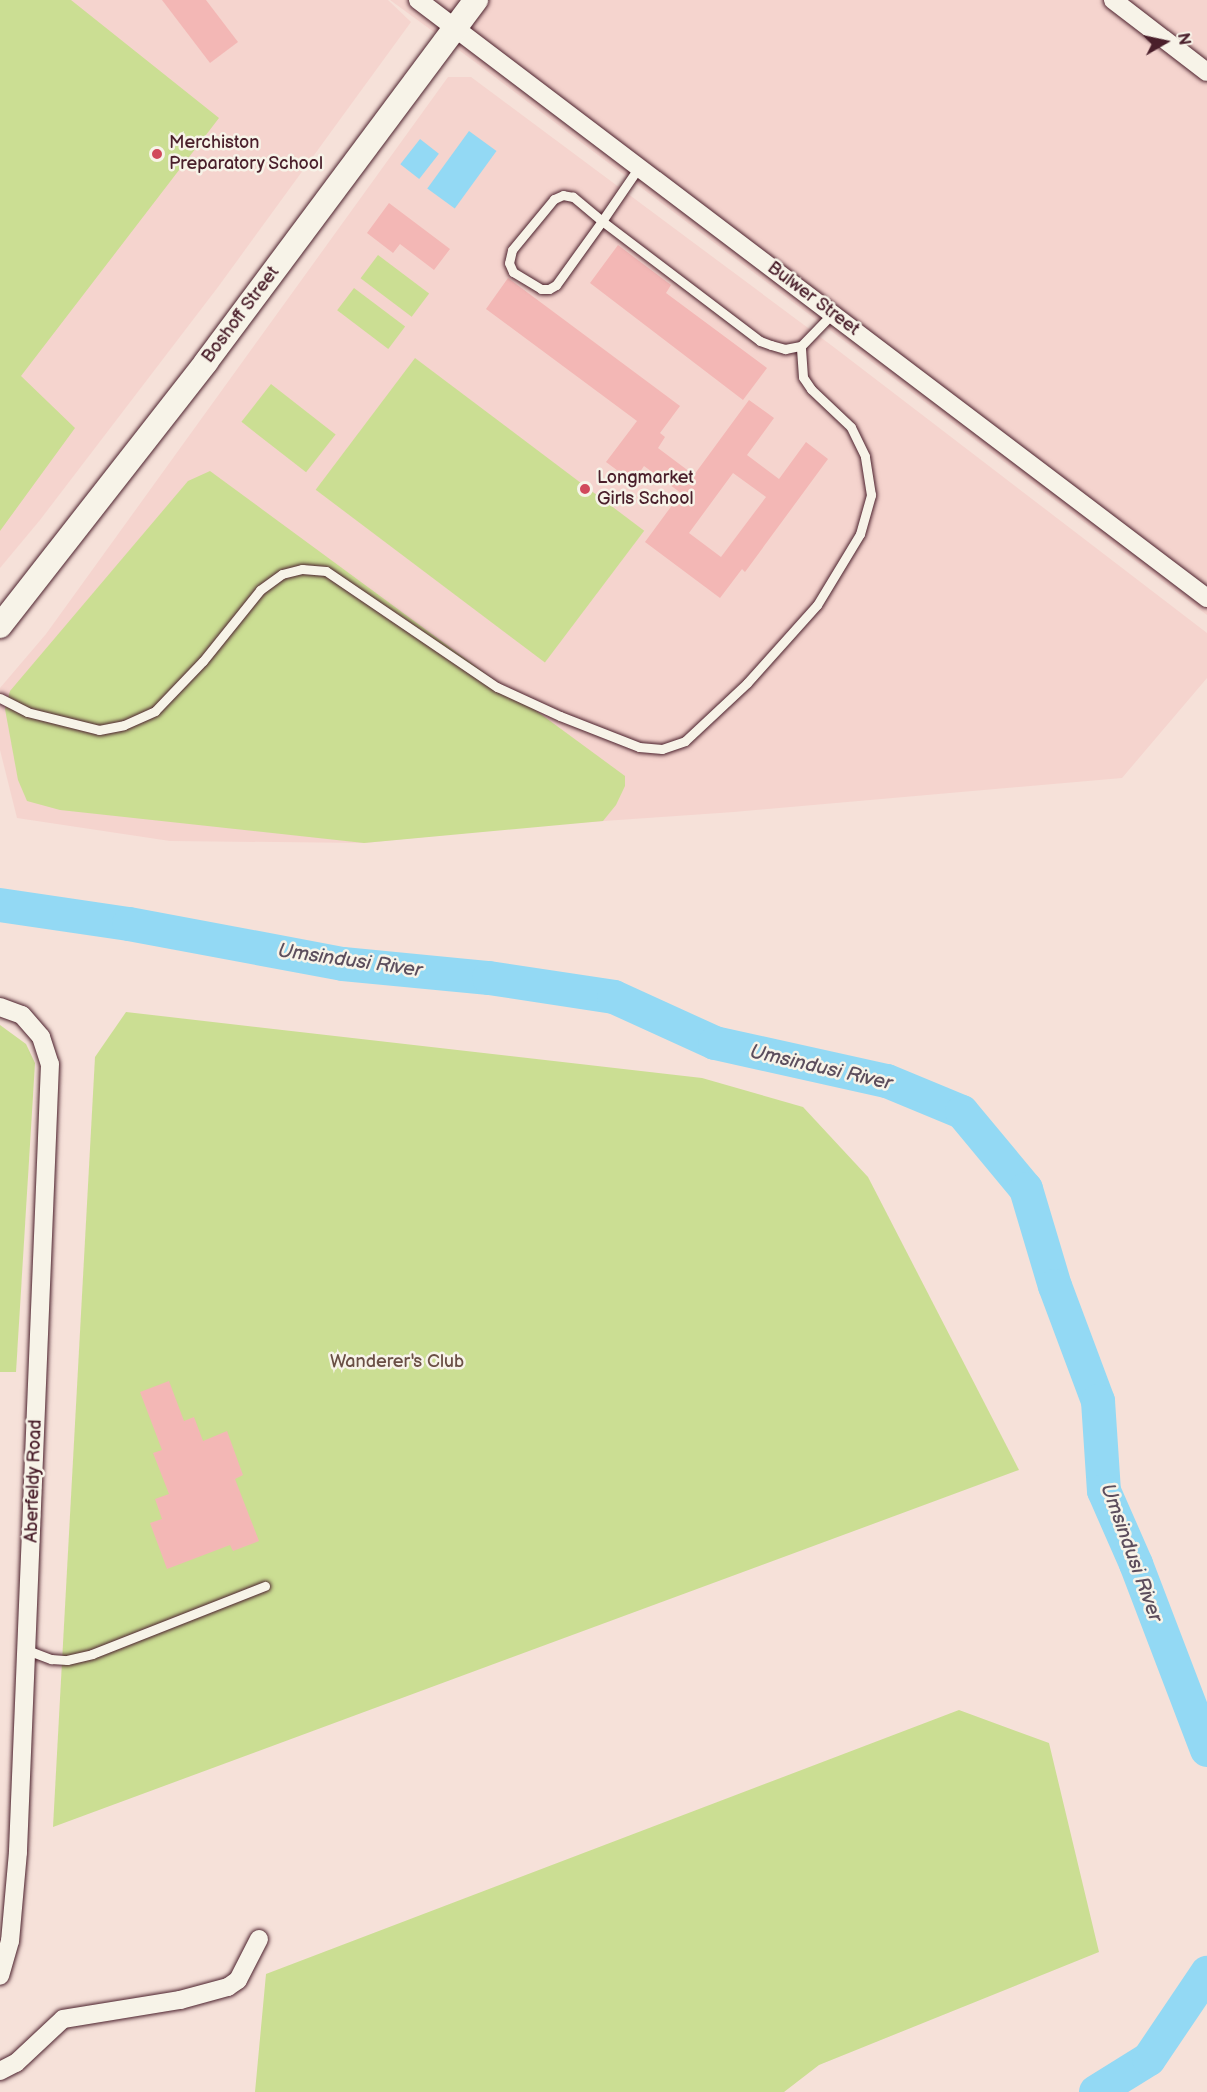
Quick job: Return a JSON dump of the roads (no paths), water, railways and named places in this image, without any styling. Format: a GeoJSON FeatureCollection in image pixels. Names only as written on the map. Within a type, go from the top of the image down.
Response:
{"type":"FeatureCollection","features":[{"type":"Feature","properties":{"kind":"main road","name":"Boshoff Street"},"geometry":{"type":"LineString","coordinates":[[0,626],[207,362],[476,0]]}},
{"type":"Feature","properties":{"kind":"street","name":"Bulwer Street"},"geometry":{"type":"LineString","coordinates":[[418,0],[1207,598]]}},
{"type":"Feature","properties":{"kind":"street"},"geometry":{"type":"LineString","coordinates":[[1113,0],[1207,72]]}},
{"type":"Feature","properties":{"kind":"street","name":"Aberfeldy Road"},"geometry":{"type":"LineString","coordinates":[[0,1007],[22,1015],[41,1037],[50,1064],[27,1650],[9,1851],[10,1941],[0,1976]]}},
{"type":"Feature","properties":{"kind":"street"},"geometry":{"type":"LineString","coordinates":[[0,2071],[16,2063],[63,2019],[180,2000],[228,1988],[238,1980],[259,1939]]}},
{"type":"Feature","properties":{"kind":"lane"},"geometry":{"type":"LineString","coordinates":[[639,167],[602,221],[556,285],[549,289],[541,289],[513,272],[509,263],[512,250],[554,199],[563,195],[573,197],[602,221],[760,340],[785,348],[801,346],[832,314]]}},
{"type":"Feature","properties":{"kind":"lane"},"geometry":{"type":"LineString","coordinates":[[0,698],[27,712],[99,730],[124,725],[155,711],[203,661],[260,590],[282,574],[302,569],[326,571],[497,687],[560,716],[639,747],[662,749],[685,741],[747,683],[817,605],[860,534],[866,515],[871,495],[865,456],[851,428],[811,389],[803,377],[801,346]]}},
{"type":"Feature","properties":{"kind":"lane"},"geometry":{"type":"LineString","coordinates":[[27,1650],[51,1659],[67,1660],[92,1654],[266,1586]]}},
{"type":"Feature","properties":{"kind":"water"},"geometry":{"type":"Polygon","coordinates":[[[469,131],[497,151],[455,208],[427,188],[469,131]]]}},
{"type":"Feature","properties":{"kind":"water"},"geometry":{"type":"Polygon","coordinates":[[[420,139],[439,154],[419,179],[400,164],[420,139]]]}},
{"type":"Feature","properties":{"kind":"waterway","name":"Umsindusi River"},"geometry":{"type":"LineString","coordinates":[[0,905],[129,924],[343,964],[489,978],[614,997],[715,1043],[887,1081],[962,1112],[1026,1189],[1055,1286],[1098,1401],[1104,1491],[1136,1564],[1207,1750]]}},
{"type":"Feature","properties":{"kind":"waterway","name":"Umsindusi River"},"geometry":{"type":"LineString","coordinates":[[1096,2092],[1149,2059],[1207,1973]]}},
{"type":"Feature","properties":{"kind":"place","name":"Merchiston Preparatory School"},"geometry":{"type":"Point","coordinates":[157,154]}},
{"type":"Feature","properties":{"kind":"place","name":"Longmarket Girls School"},"geometry":{"type":"Point","coordinates":[585,489]}},
{"type":"Feature","properties":{"kind":"park label","name":"Wanderer's Club"},"geometry":{"type":"Point","coordinates":[397,1362]}}]}
